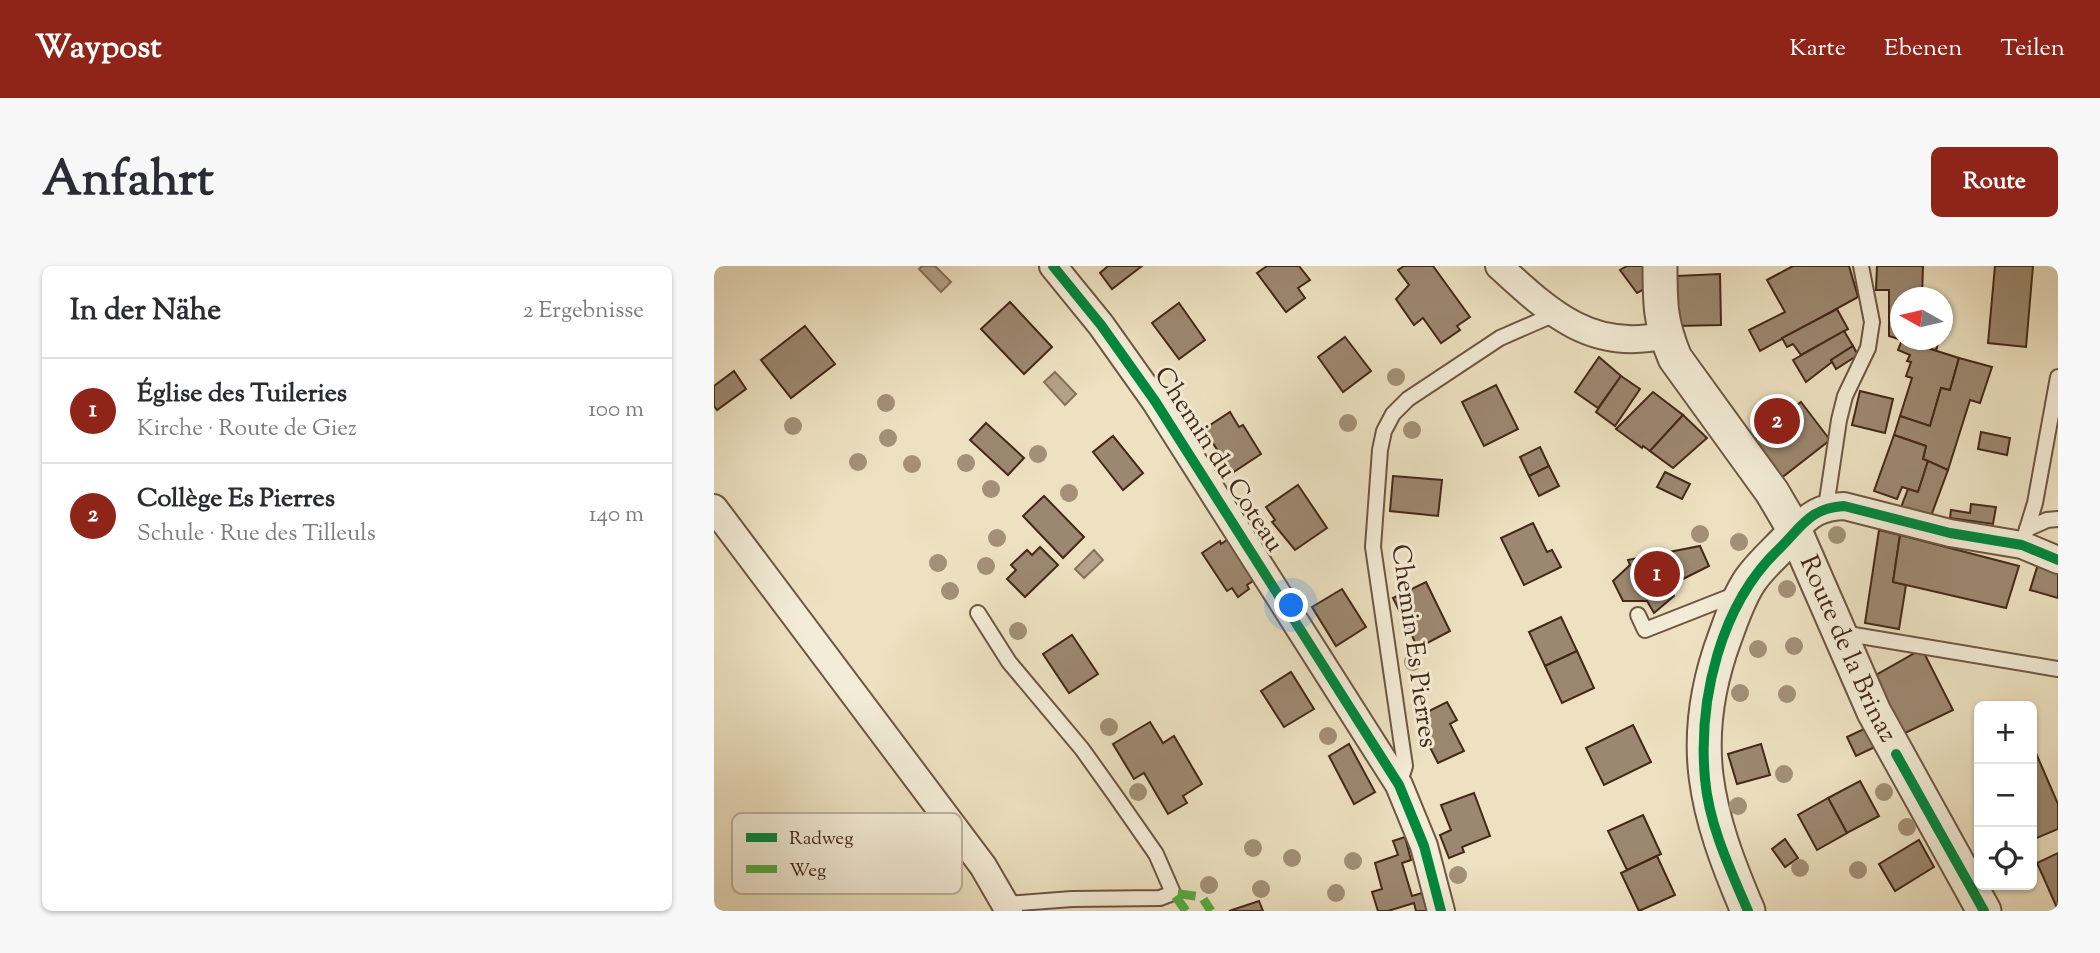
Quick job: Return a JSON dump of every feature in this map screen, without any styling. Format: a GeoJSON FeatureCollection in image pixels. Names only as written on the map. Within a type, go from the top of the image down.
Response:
{"type":"FeatureCollection","features":[{"type":"Feature","properties":{"kind":"street","name":"Chemin du Coteau"},"geometry":{"type":"LineString","coordinates":[[1053,266],[1101,326],[1155,401],[1399,785],[1424,846],[1441,911]]}},
{"type":"Feature","properties":{"kind":"street"},"geometry":{"type":"LineString","coordinates":[[1499,266],[1555,314],[1585,331],[1604,337],[1640,340],[1665,335]]}},
{"type":"Feature","properties":{"kind":"street","name":"Route de la Brinaz"},"geometry":{"type":"LineString","coordinates":[[1660,266],[1660,310],[1665,335],[1683,372],[1772,492],[1795,531],[1874,712],[1984,911]]}},
{"type":"Feature","properties":{"kind":"street"},"geometry":{"type":"LineString","coordinates":[[1748,911],[1722,849],[1705,780],[1704,725],[1721,648],[1744,592],[1768,559],[1804,521],[1826,507],[1844,506],[1950,533],[2024,537],[2058,560]]}},
{"type":"Feature","properties":{"kind":"street"},"geometry":{"type":"LineString","coordinates":[[714,508],[944,813]]}},
{"type":"Feature","properties":{"kind":"street"},"geometry":{"type":"LineString","coordinates":[[962,837],[984,866],[1007,907]]}},
{"type":"Feature","properties":{"kind":"lane"},"geometry":{"type":"LineString","coordinates":[[1826,507],[1839,420],[1845,396],[1868,348],[1872,322],[1861,266]]}},
{"type":"Feature","properties":{"kind":"lane","name":"Chemin Es Pierres"},"geometry":{"type":"LineString","coordinates":[[1399,785],[1405,766],[1373,547],[1380,450],[1384,431],[1393,414],[1408,399],[1500,338],[1555,314]]}},
{"type":"Feature","properties":{"kind":"lane"},"geometry":{"type":"LineString","coordinates":[[2024,537],[2035,503],[2058,377]]}},
{"type":"Feature","properties":{"kind":"lane"},"geometry":{"type":"LineString","coordinates":[[2024,537],[2047,520],[2058,519]]}},
{"type":"Feature","properties":{"kind":"lane"},"geometry":{"type":"LineString","coordinates":[[1638,614],[1644,630],[1744,592]]}},
{"type":"Feature","properties":{"kind":"lane"},"geometry":{"type":"LineString","coordinates":[[978,613],[1009,662],[1082,749],[1156,854],[1173,893],[1160,898],[1072,899],[1007,907]]}},
{"type":"Feature","properties":{"kind":"lane"},"geometry":{"type":"LineString","coordinates":[[1838,632],[2058,669]]}},
{"type":"Feature","properties":{"kind":"shaded area"},"geometry":{"type":"Polygon","coordinates":[[[922,266],[935,266],[951,282],[941,292],[919,269],[922,266]]]}},
{"type":"Feature","properties":{"kind":"shaded area"},"geometry":{"type":"Polygon","coordinates":[[[1055,372],[1076,394],[1065,405],[1044,382],[1055,372]]]}},
{"type":"Feature","properties":{"kind":"shaded area"},"geometry":{"type":"Polygon","coordinates":[[[1094,550],[1103,560],[1084,578],[1075,569],[1094,550]]]}},
{"type":"Feature","properties":{"kind":"building"},"geometry":{"type":"Polygon","coordinates":[[[1108,266],[1142,266],[1112,289],[1100,273],[1108,266]]]}},
{"type":"Feature","properties":{"kind":"building"},"geometry":{"type":"Polygon","coordinates":[[[1267,266],[1299,266],[1310,280],[1298,288],[1305,298],[1286,312],[1257,273],[1267,266]]]}},
{"type":"Feature","properties":{"kind":"building"},"geometry":{"type":"Polygon","coordinates":[[[1404,266],[1433,266],[1470,317],[1457,326],[1460,330],[1441,343],[1423,318],[1414,325],[1396,299],[1409,285],[1398,270],[1404,266]]]}},
{"type":"Feature","properties":{"kind":"building"},"geometry":{"type":"Polygon","coordinates":[[[1627,266],[1648,266],[1650,286],[1637,293],[1620,270],[1627,266]]]}},
{"type":"Feature","properties":{"kind":"building"},"geometry":{"type":"Polygon","coordinates":[[[1793,266],[1849,266],[1858,297],[1760,351],[1749,330],[1785,312],[1767,280],[1793,266]]]}},
{"type":"Feature","properties":{"kind":"building"},"geometry":{"type":"Polygon","coordinates":[[[1877,266],[1923,266],[1922,287],[1890,287],[1890,336],[1889,290],[1876,290],[1877,266]]]}},
{"type":"Feature","properties":{"kind":"building"},"geometry":{"type":"Polygon","coordinates":[[[1995,266],[2033,266],[2026,347],[1988,343],[1995,266]]]}},
{"type":"Feature","properties":{"kind":"building"},"geometry":{"type":"Polygon","coordinates":[[[1720,274],[1721,325],[1678,326],[1677,276],[1720,274]]]}},
{"type":"Feature","properties":{"kind":"building"},"geometry":{"type":"Polygon","coordinates":[[[1010,302],[1052,347],[1024,374],[981,329],[1010,302]]]}},
{"type":"Feature","properties":{"kind":"building"},"geometry":{"type":"Polygon","coordinates":[[[1179,303],[1205,340],[1179,359],[1152,323],[1179,303]]]}},
{"type":"Feature","properties":{"kind":"building"},"geometry":{"type":"Polygon","coordinates":[[[1837,309],[1848,329],[1801,355],[1793,344],[1787,347],[1782,338],[1837,309]]]}},
{"type":"Feature","properties":{"kind":"building"},"geometry":{"type":"Polygon","coordinates":[[[805,326],[835,364],[791,398],[761,360],[805,326]]]}},
{"type":"Feature","properties":{"kind":"building"},"geometry":{"type":"Polygon","coordinates":[[[1844,331],[1853,346],[1831,360],[1832,362],[1806,382],[1793,360],[1844,331]]]}},
{"type":"Feature","properties":{"kind":"building"},"geometry":{"type":"Polygon","coordinates":[[[1345,337],[1371,371],[1343,392],[1318,357],[1345,337]]]}},
{"type":"Feature","properties":{"kind":"building"},"geometry":{"type":"Polygon","coordinates":[[[1853,346],[1858,355],[1836,369],[1831,360],[1853,346]]]}},
{"type":"Feature","properties":{"kind":"building"},"geometry":{"type":"Polygon","coordinates":[[[1898,350],[1934,350],[1959,358],[1950,390],[1941,388],[1930,426],[1900,416],[1912,378],[1906,376],[1911,362],[1907,361],[1910,355],[1898,350]]]}},
{"type":"Feature","properties":{"kind":"building"},"geometry":{"type":"Polygon","coordinates":[[[1599,357],[1621,376],[1598,408],[1575,392],[1599,357]]]}},
{"type":"Feature","properties":{"kind":"building"},"geometry":{"type":"Polygon","coordinates":[[[1959,358],[1992,367],[1980,403],[1970,400],[1948,470],[1923,459],[1926,446],[1894,435],[1900,416],[1930,426],[1941,388],[1950,390],[1959,358]]]}},
{"type":"Feature","properties":{"kind":"building"},"geometry":{"type":"Polygon","coordinates":[[[734,371],[746,389],[717,410],[714,406],[714,386],[734,371]]]}},
{"type":"Feature","properties":{"kind":"building"},"geometry":{"type":"Polygon","coordinates":[[[1621,376],[1640,389],[1615,426],[1596,412],[1621,376]]]}},
{"type":"Feature","properties":{"kind":"building"},"geometry":{"type":"Polygon","coordinates":[[[1496,385],[1518,429],[1484,446],[1462,402],[1496,385]]]}},
{"type":"Feature","properties":{"kind":"building"},"geometry":{"type":"Polygon","coordinates":[[[1860,391],[1893,399],[1885,433],[1852,425],[1860,391]]]}},
{"type":"Feature","properties":{"kind":"building"},"geometry":{"type":"Polygon","coordinates":[[[1653,392],[1683,415],[1650,451],[1616,429],[1653,392]]]}},
{"type":"Feature","properties":{"kind":"building"},"geometry":{"type":"Polygon","coordinates":[[[1801,402],[1830,440],[1780,479],[1752,441],[1767,430],[1763,424],[1781,410],[1784,415],[1801,402]]]}},
{"type":"Feature","properties":{"kind":"building"},"geometry":{"type":"Polygon","coordinates":[[[1230,412],[1239,427],[1243,425],[1261,454],[1232,473],[1204,429],[1230,412]]]}},
{"type":"Feature","properties":{"kind":"building"},"geometry":{"type":"Polygon","coordinates":[[[1683,415],[1707,438],[1673,468],[1650,451],[1683,415]]]}},
{"type":"Feature","properties":{"kind":"building"},"geometry":{"type":"Polygon","coordinates":[[[986,423],[1024,458],[1008,475],[970,440],[986,423]]]}},
{"type":"Feature","properties":{"kind":"building"},"geometry":{"type":"Polygon","coordinates":[[[1981,432],[2010,438],[2007,455],[1978,449],[1981,432]]]}},
{"type":"Feature","properties":{"kind":"building"},"geometry":{"type":"Polygon","coordinates":[[[1894,435],[1926,446],[1923,459],[1928,461],[1918,492],[1902,487],[1897,499],[1874,491],[1894,435]]]}},
{"type":"Feature","properties":{"kind":"building"},"geometry":{"type":"Polygon","coordinates":[[[1113,436],[1143,473],[1123,490],[1093,452],[1113,436]]]}},
{"type":"Feature","properties":{"kind":"building"},"geometry":{"type":"Polygon","coordinates":[[[1540,447],[1549,466],[1529,476],[1520,457],[1540,447]]]}},
{"type":"Feature","properties":{"kind":"building"},"geometry":{"type":"Polygon","coordinates":[[[1928,461],[1948,470],[1931,516],[1900,510],[1908,489],[1918,492],[1928,461]]]}},
{"type":"Feature","properties":{"kind":"building"},"geometry":{"type":"Polygon","coordinates":[[[1549,466],[1559,486],[1539,496],[1529,476],[1549,466]]]}},
{"type":"Feature","properties":{"kind":"building"},"geometry":{"type":"Polygon","coordinates":[[[1665,472],[1690,484],[1682,499],[1657,487],[1665,472]]]}},
{"type":"Feature","properties":{"kind":"building"},"geometry":{"type":"Polygon","coordinates":[[[1393,476],[1442,480],[1438,516],[1390,511],[1393,476]]]}},
{"type":"Feature","properties":{"kind":"building"},"geometry":{"type":"Polygon","coordinates":[[[1298,485],[1327,528],[1295,550],[1272,522],[1275,520],[1266,507],[1298,485]]]}},
{"type":"Feature","properties":{"kind":"building"},"geometry":{"type":"Polygon","coordinates":[[[1044,496],[1084,537],[1063,558],[1023,516],[1044,496]]]}},
{"type":"Feature","properties":{"kind":"building"},"geometry":{"type":"Polygon","coordinates":[[[1971,504],[1996,507],[1993,524],[1950,518],[1951,510],[1970,513],[1971,504]]]}},
{"type":"Feature","properties":{"kind":"building"},"geometry":{"type":"Polygon","coordinates":[[[1533,523],[1547,552],[1552,550],[1561,567],[1524,585],[1501,538],[1533,523]]]}},
{"type":"Feature","properties":{"kind":"building"},"geometry":{"type":"Polygon","coordinates":[[[1879,530],[1900,535],[1893,582],[1906,585],[1899,629],[1865,623],[1879,530]]]}},
{"type":"Feature","properties":{"kind":"building"},"geometry":{"type":"Polygon","coordinates":[[[1900,535],[2019,566],[2006,608],[1893,582],[1900,535]]]}},
{"type":"Feature","properties":{"kind":"building"},"geometry":{"type":"Polygon","coordinates":[[[1230,538],[1256,579],[1247,585],[1249,589],[1238,597],[1232,588],[1227,591],[1202,553],[1230,538]]]}},
{"type":"Feature","properties":{"kind":"building"},"geometry":{"type":"Polygon","coordinates":[[[1700,546],[1709,566],[1669,586],[1674,596],[1654,613],[1647,601],[1623,601],[1613,581],[1630,565],[1628,560],[1700,546]]]}},
{"type":"Feature","properties":{"kind":"building"},"geometry":{"type":"Polygon","coordinates":[[[1040,547],[1058,565],[1025,597],[1007,579],[1016,570],[1011,565],[1027,550],[1032,555],[1040,547]]]}},
{"type":"Feature","properties":{"kind":"building"},"geometry":{"type":"Polygon","coordinates":[[[2038,564],[2058,571],[2058,598],[2030,590],[2038,564]]]}},
{"type":"Feature","properties":{"kind":"building"},"geometry":{"type":"Polygon","coordinates":[[[1426,582],[1450,631],[1418,648],[1393,598],[1426,582]]]}},
{"type":"Feature","properties":{"kind":"building"},"geometry":{"type":"Polygon","coordinates":[[[1342,589],[1366,627],[1336,646],[1312,607],[1342,589]]]}},
{"type":"Feature","properties":{"kind":"building"},"geometry":{"type":"Polygon","coordinates":[[[1561,617],[1577,651],[1545,666],[1529,632],[1561,617]]]}},
{"type":"Feature","properties":{"kind":"building"},"geometry":{"type":"Polygon","coordinates":[[[1072,635],[1098,674],[1069,693],[1043,654],[1072,635]]]}},
{"type":"Feature","properties":{"kind":"building"},"geometry":{"type":"Polygon","coordinates":[[[1922,649],[1953,710],[1901,735],[1869,679],[1922,649]]]}},
{"type":"Feature","properties":{"kind":"building"},"geometry":{"type":"Polygon","coordinates":[[[1577,651],[1594,688],[1562,703],[1545,666],[1577,651]]]}},
{"type":"Feature","properties":{"kind":"building"},"geometry":{"type":"Polygon","coordinates":[[[1291,672],[1314,709],[1284,727],[1261,691],[1291,672]]]}},
{"type":"Feature","properties":{"kind":"building"},"geometry":{"type":"Polygon","coordinates":[[[1447,702],[1457,720],[1450,724],[1464,751],[1438,763],[1415,718],[1447,702]]]}},
{"type":"Feature","properties":{"kind":"building"},"geometry":{"type":"Polygon","coordinates":[[[1150,722],[1163,743],[1174,736],[1202,784],[1183,796],[1187,803],[1168,814],[1144,773],[1134,779],[1113,744],[1150,722]]]}},
{"type":"Feature","properties":{"kind":"building"},"geometry":{"type":"Polygon","coordinates":[[[1633,725],[1651,762],[1604,785],[1586,748],[1633,725]]]}},
{"type":"Feature","properties":{"kind":"building"},"geometry":{"type":"Polygon","coordinates":[[[1866,728],[1875,747],[1856,756],[1847,737],[1866,728]]]}},
{"type":"Feature","properties":{"kind":"building"},"geometry":{"type":"Polygon","coordinates":[[[1349,744],[1375,792],[1354,804],[1329,756],[1349,744]]]}},
{"type":"Feature","properties":{"kind":"building"},"geometry":{"type":"Polygon","coordinates":[[[1761,744],[1770,775],[1737,784],[1728,754],[1761,744]]]}},
{"type":"Feature","properties":{"kind":"building"},"geometry":{"type":"Polygon","coordinates":[[[2037,756],[2058,804],[2058,829],[2037,838],[2037,756]]]}},
{"type":"Feature","properties":{"kind":"building"},"geometry":{"type":"Polygon","coordinates":[[[1860,781],[1879,816],[1847,833],[1828,798],[1860,781]]]}},
{"type":"Feature","properties":{"kind":"building"},"geometry":{"type":"Polygon","coordinates":[[[1474,793],[1490,836],[1462,847],[1464,852],[1449,858],[1440,835],[1451,830],[1441,805],[1474,793]]]}},
{"type":"Feature","properties":{"kind":"building"},"geometry":{"type":"Polygon","coordinates":[[[1828,798],[1847,833],[1817,850],[1798,815],[1828,798]]]}},
{"type":"Feature","properties":{"kind":"building"},"geometry":{"type":"Polygon","coordinates":[[[1643,815],[1661,854],[1627,870],[1608,831],[1643,815]]]}},
{"type":"Feature","properties":{"kind":"building"},"geometry":{"type":"Polygon","coordinates":[[[1405,837],[1411,860],[1402,863],[1412,896],[1422,893],[1428,911],[1416,911],[1414,903],[1388,911],[1378,911],[1372,892],[1382,889],[1375,863],[1398,855],[1393,841],[1405,837]]]}},
{"type":"Feature","properties":{"kind":"building"},"geometry":{"type":"Polygon","coordinates":[[[1785,839],[1798,858],[1785,867],[1772,849],[1785,839]]]}},
{"type":"Feature","properties":{"kind":"building"},"geometry":{"type":"Polygon","coordinates":[[[1919,840],[1934,867],[1895,891],[1879,864],[1919,840]]]}},
{"type":"Feature","properties":{"kind":"building"},"geometry":{"type":"Polygon","coordinates":[[[2058,853],[2058,910],[2037,863],[2058,853]]]}},
{"type":"Feature","properties":{"kind":"building"},"geometry":{"type":"Polygon","coordinates":[[[1657,856],[1675,895],[1639,911],[1621,873],[1657,856]]]}},
{"type":"Feature","properties":{"kind":"building"},"geometry":{"type":"Polygon","coordinates":[[[1259,901],[1263,911],[1229,911],[1259,901]]]}},
{"type":"Feature","properties":{"kind":"marked path"},"geometry":{"type":"LineString","coordinates":[[1186,911],[1173,893],[1202,897],[1211,911]]}},
{"type":"Feature","properties":{"kind":"cycle path"},"geometry":{"type":"LineString","coordinates":[[1053,266],[1101,325],[1155,401],[1399,785],[1424,846],[1441,911]]}},
{"type":"Feature","properties":{"kind":"cycle path"},"geometry":{"type":"LineString","coordinates":[[1748,911],[1721,846],[1707,796],[1705,717],[1717,655],[1728,625],[1759,571],[1807,520],[1823,510],[1844,506],[1950,533],[2022,545],[2058,560]]}},
{"type":"Feature","properties":{"kind":"cycle path"},"geometry":{"type":"LineString","coordinates":[[1896,754],[1984,911]]}},
{"type":"Feature","properties":{"kind":"place","name":"Collège Es Pierres"},"geometry":{"type":"Point","coordinates":[1777,421]}},
{"type":"Feature","properties":{"kind":"place","name":"Église des Tuileries"},"geometry":{"type":"Point","coordinates":[1657,574]}}]}
